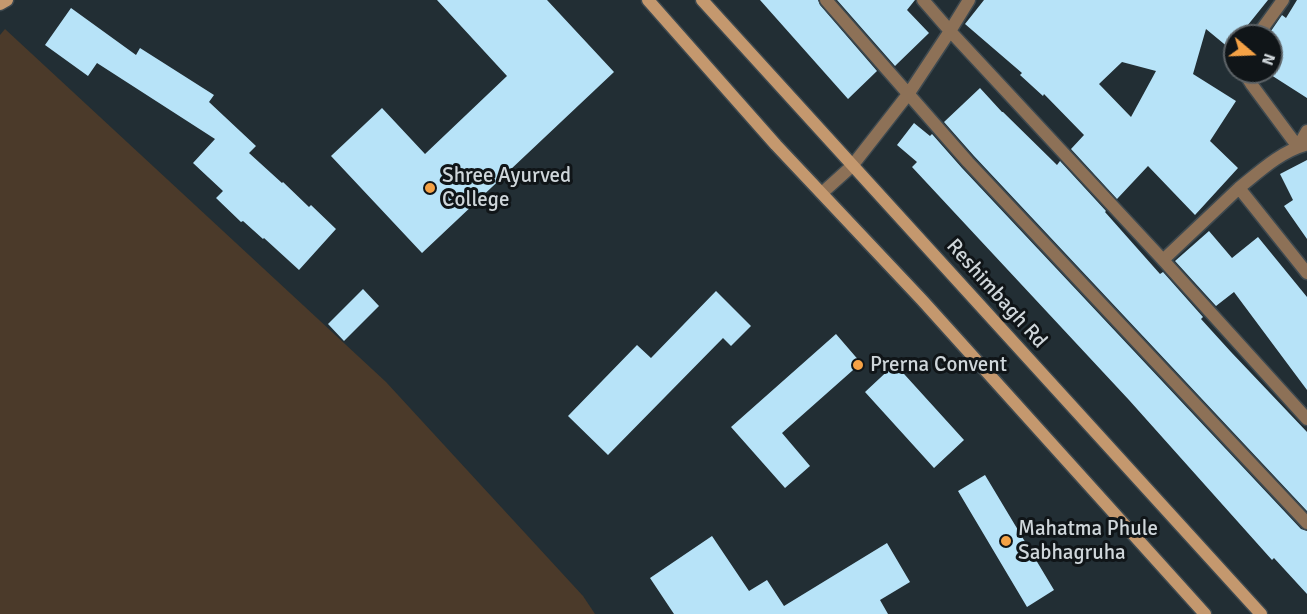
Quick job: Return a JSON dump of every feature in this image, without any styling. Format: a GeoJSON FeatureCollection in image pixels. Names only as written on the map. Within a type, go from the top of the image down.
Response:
{"type":"FeatureCollection","features":[{"type":"Feature","properties":{"kind":"main road"},"geometry":{"type":"LineString","coordinates":[[648,0],[776,145],[922,300],[1205,614]]}},
{"type":"Feature","properties":{"kind":"main road","name":"Reshimbagh Rd"},"geometry":{"type":"LineString","coordinates":[[702,0],[1261,614]]}},
{"type":"Feature","properties":{"kind":"street"},"geometry":{"type":"LineString","coordinates":[[826,0],[968,162],[1307,523]]}},
{"type":"Feature","properties":{"kind":"street"},"geometry":{"type":"LineString","coordinates":[[922,0],[1307,419]]}},
{"type":"Feature","properties":{"kind":"street"},"geometry":{"type":"LineString","coordinates":[[822,193],[852,166],[909,93],[969,0]]}},
{"type":"Feature","properties":{"kind":"street"},"geometry":{"type":"LineString","coordinates":[[1266,24],[1283,0]]}},
{"type":"Feature","properties":{"kind":"street"},"geometry":{"type":"LineString","coordinates":[[1251,84],[1302,145]]}},
{"type":"Feature","properties":{"kind":"street"},"geometry":{"type":"LineString","coordinates":[[1162,260],[1239,188],[1266,166],[1302,145],[1307,131]]}},
{"type":"Feature","properties":{"kind":"street"},"geometry":{"type":"LineString","coordinates":[[1239,188],[1307,273]]}},
{"type":"Feature","properties":{"kind":"shaded area"},"geometry":{"type":"Polygon","coordinates":[[[5,29],[386,382],[583,596],[595,614],[0,614],[0,35],[5,29]]]}},
{"type":"Feature","properties":{"kind":"building"},"geometry":{"type":"Polygon","coordinates":[[[437,0],[547,0],[614,72],[422,253],[331,156],[382,108],[425,154],[507,76],[437,0]]]}},
{"type":"Feature","properties":{"kind":"building"},"geometry":{"type":"Polygon","coordinates":[[[760,0],[818,0],[877,71],[848,99],[760,0]]]}},
{"type":"Feature","properties":{"kind":"building"},"geometry":{"type":"Polygon","coordinates":[[[837,0],[915,0],[907,10],[929,33],[895,66],[837,0]]]}},
{"type":"Feature","properties":{"kind":"building"},"geometry":{"type":"Polygon","coordinates":[[[984,0],[1268,0],[1249,24],[1223,24],[1223,43],[1206,29],[1193,74],[1236,101],[1210,141],[1238,168],[1195,215],[1148,166],[1117,199],[1071,149],[1084,135],[1044,94],[1043,96],[1020,75],[1022,73],[965,24],[984,0]],[[1122,62],[1099,84],[1131,117],[1156,71],[1122,62]]]}},
{"type":"Feature","properties":{"kind":"building"},"geometry":{"type":"Polygon","coordinates":[[[1297,0],[1307,0],[1307,98],[1283,83],[1283,24],[1276,24],[1282,15],[1286,18],[1297,0]]]}},
{"type":"Feature","properties":{"kind":"building"},"geometry":{"type":"Polygon","coordinates":[[[71,8],[136,55],[140,48],[214,95],[209,102],[256,146],[249,153],[336,229],[299,270],[216,198],[223,191],[193,163],[215,139],[97,63],[88,76],[45,45],[71,8]]]}},
{"type":"Feature","properties":{"kind":"building"},"geometry":{"type":"Polygon","coordinates":[[[980,88],[1057,165],[1060,161],[1160,274],[1163,272],[1231,352],[1307,432],[1307,511],[944,122],[980,88]]]}},
{"type":"Feature","properties":{"kind":"building"},"geometry":{"type":"Polygon","coordinates":[[[914,123],[930,136],[932,134],[1301,529],[1307,531],[1307,594],[1274,558],[1272,560],[1129,400],[912,167],[917,162],[897,145],[914,123]]]}},
{"type":"Feature","properties":{"kind":"building"},"geometry":{"type":"Polygon","coordinates":[[[1307,160],[1307,239],[1284,206],[1293,200],[1280,174],[1307,160]]]}},
{"type":"Feature","properties":{"kind":"building"},"geometry":{"type":"Polygon","coordinates":[[[1209,231],[1232,258],[1258,237],[1307,297],[1307,390],[1234,292],[1216,306],[1175,261],[1209,231]]]}},
{"type":"Feature","properties":{"kind":"building"},"geometry":{"type":"Polygon","coordinates":[[[363,289],[379,306],[344,341],[328,324],[363,289]]]}},
{"type":"Feature","properties":{"kind":"building"},"geometry":{"type":"Polygon","coordinates":[[[716,291],[751,326],[731,346],[723,338],[608,455],[568,416],[637,345],[651,358],[716,291]]]}},
{"type":"Feature","properties":{"kind":"building"},"geometry":{"type":"Polygon","coordinates":[[[836,334],[861,363],[782,433],[810,466],[785,488],[731,427],[836,334]]]}},
{"type":"Feature","properties":{"kind":"building"},"geometry":{"type":"Polygon","coordinates":[[[895,364],[964,440],[934,468],[865,392],[895,364]]]}},
{"type":"Feature","properties":{"kind":"building","name":"Mahatma Phule Sabhagruha"},"geometry":{"type":"Polygon","coordinates":[[[985,475],[1054,590],[1027,607],[958,491],[985,475]]]}},
{"type":"Feature","properties":{"kind":"building"},"geometry":{"type":"Polygon","coordinates":[[[712,536],[749,591],[767,580],[784,606],[887,543],[910,582],[880,600],[888,614],[674,614],[650,578],[712,536]]]}},
{"type":"Feature","properties":{"kind":"place","name":"Shree Ayurved College"},"geometry":{"type":"Point","coordinates":[430,188]}},
{"type":"Feature","properties":{"kind":"place","name":"Prerna Convent"},"geometry":{"type":"Point","coordinates":[858,365]}},
{"type":"Feature","properties":{"kind":"place","name":"Mahatma Phule Sabhagruha"},"geometry":{"type":"Point","coordinates":[1006,541]}}]}
